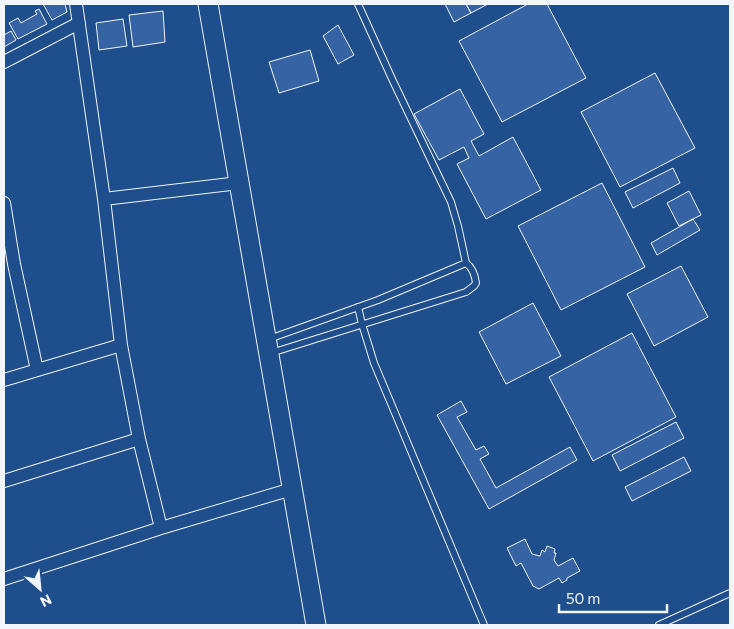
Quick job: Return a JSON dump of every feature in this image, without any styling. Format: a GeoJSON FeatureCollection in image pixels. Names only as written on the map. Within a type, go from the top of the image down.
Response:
{"type":"FeatureCollection","features":[{"type":"Feature","properties":{"kind":"street"},"geometry":{"type":"LineString","coordinates":[[76,4],[104,198],[121,345],[139,439],[161,528]]}},
{"type":"Feature","properties":{"kind":"street"},"geometry":{"type":"LineString","coordinates":[[208,4],[316,625]]}},
{"type":"Feature","properties":{"kind":"street"},"geometry":{"type":"LineString","coordinates":[[4,62],[78,23]]}},
{"type":"Feature","properties":{"kind":"street"},"geometry":{"type":"LineString","coordinates":[[104,198],[239,183]]}},
{"type":"Feature","properties":{"kind":"street"},"geometry":{"type":"LineString","coordinates":[[4,203],[14,264],[37,370]]}},
{"type":"Feature","properties":{"kind":"street"},"geometry":{"type":"LineString","coordinates":[[4,380],[121,345]]}},
{"type":"Feature","properties":{"kind":"street"},"geometry":{"type":"LineString","coordinates":[[4,481],[139,439]]}},
{"type":"Feature","properties":{"kind":"street"},"geometry":{"type":"LineString","coordinates":[[4,579],[161,528],[292,489]]}},
{"type":"Feature","properties":{"kind":"lane"},"geometry":{"type":"LineString","coordinates":[[267,347],[362,324],[466,292],[476,283],[470,265],[466,263],[451,202],[358,4]]}},
{"type":"Feature","properties":{"kind":"lane"},"geometry":{"type":"LineString","coordinates":[[267,347],[466,263]]}},
{"type":"Feature","properties":{"kind":"lane"},"geometry":{"type":"LineString","coordinates":[[358,307],[374,363],[483,625]]}},
{"type":"Feature","properties":{"kind":"lane"},"geometry":{"type":"LineString","coordinates":[[659,625],[730,593]]}},
{"type":"Feature","properties":{"kind":"building"},"geometry":{"type":"Polygon","coordinates":[[[43,4],[65,4],[67,12],[52,20],[43,4]]]}},
{"type":"Feature","properties":{"kind":"building"},"geometry":{"type":"Polygon","coordinates":[[[445,4],[466,4],[471,13],[454,22],[445,4]]]}},
{"type":"Feature","properties":{"kind":"building"},"geometry":{"type":"Polygon","coordinates":[[[466,4],[488,4],[471,13],[466,4]]]}},
{"type":"Feature","properties":{"kind":"building"},"geometry":{"type":"Polygon","coordinates":[[[528,4],[547,4],[586,78],[502,122],[459,41],[528,4]]]}},
{"type":"Feature","properties":{"kind":"building"},"geometry":{"type":"Polygon","coordinates":[[[39,9],[47,24],[18,39],[9,23],[18,18],[21,23],[37,14],[35,11],[39,9]]]}},
{"type":"Feature","properties":{"kind":"building"},"geometry":{"type":"Polygon","coordinates":[[[163,11],[165,42],[133,47],[129,15],[163,11]]]}},
{"type":"Feature","properties":{"kind":"building"},"geometry":{"type":"Polygon","coordinates":[[[123,19],[127,46],[99,50],[96,23],[123,19]]]}},
{"type":"Feature","properties":{"kind":"building"},"geometry":{"type":"Polygon","coordinates":[[[338,25],[354,55],[338,64],[323,36],[338,25]]]}},
{"type":"Feature","properties":{"kind":"building"},"geometry":{"type":"Polygon","coordinates":[[[11,31],[16,40],[4,47],[4,35],[11,31]]]}},
{"type":"Feature","properties":{"kind":"building"},"geometry":{"type":"Polygon","coordinates":[[[310,50],[319,81],[279,93],[269,62],[310,50]]]}},
{"type":"Feature","properties":{"kind":"building"},"geometry":{"type":"Polygon","coordinates":[[[655,73],[695,148],[620,187],[581,112],[655,73]]]}},
{"type":"Feature","properties":{"kind":"building"},"geometry":{"type":"Polygon","coordinates":[[[460,89],[484,134],[471,141],[479,156],[513,137],[541,190],[486,219],[457,164],[469,158],[464,147],[439,160],[414,114],[460,89]]]}},
{"type":"Feature","properties":{"kind":"building"},"geometry":{"type":"Polygon","coordinates":[[[673,168],[680,183],[633,208],[625,192],[673,168]]]}},
{"type":"Feature","properties":{"kind":"building"},"geometry":{"type":"Polygon","coordinates":[[[602,183],[645,267],[561,310],[518,226],[602,183]]]}},
{"type":"Feature","properties":{"kind":"building"},"geometry":{"type":"Polygon","coordinates":[[[689,191],[701,215],[679,226],[667,203],[689,191]]]}},
{"type":"Feature","properties":{"kind":"building"},"geometry":{"type":"Polygon","coordinates":[[[693,219],[700,230],[657,255],[651,243],[693,219]]]}},
{"type":"Feature","properties":{"kind":"building"},"geometry":{"type":"Polygon","coordinates":[[[681,266],[708,317],[654,346],[627,294],[681,266]]]}},
{"type":"Feature","properties":{"kind":"building"},"geometry":{"type":"Polygon","coordinates":[[[533,303],[561,356],[506,384],[479,332],[533,303]]]}},
{"type":"Feature","properties":{"kind":"building"},"geometry":{"type":"Polygon","coordinates":[[[632,333],[676,417],[593,461],[549,377],[632,333]]]}},
{"type":"Feature","properties":{"kind":"building"},"geometry":{"type":"Polygon","coordinates":[[[461,401],[467,412],[457,417],[476,450],[484,446],[489,454],[480,459],[496,488],[570,447],[577,460],[489,509],[437,415],[461,401]]]}},
{"type":"Feature","properties":{"kind":"building"},"geometry":{"type":"Polygon","coordinates":[[[676,422],[684,438],[620,471],[612,455],[676,422]]]}},
{"type":"Feature","properties":{"kind":"building"},"geometry":{"type":"Polygon","coordinates":[[[684,457],[691,471],[632,501],[625,487],[684,457]]]}},
{"type":"Feature","properties":{"kind":"building"},"geometry":{"type":"Polygon","coordinates":[[[525,539],[532,554],[540,556],[542,550],[545,552],[547,546],[555,549],[554,560],[558,566],[573,558],[580,571],[562,583],[559,578],[539,589],[533,586],[521,563],[516,566],[507,548],[525,539]]]}}]}
